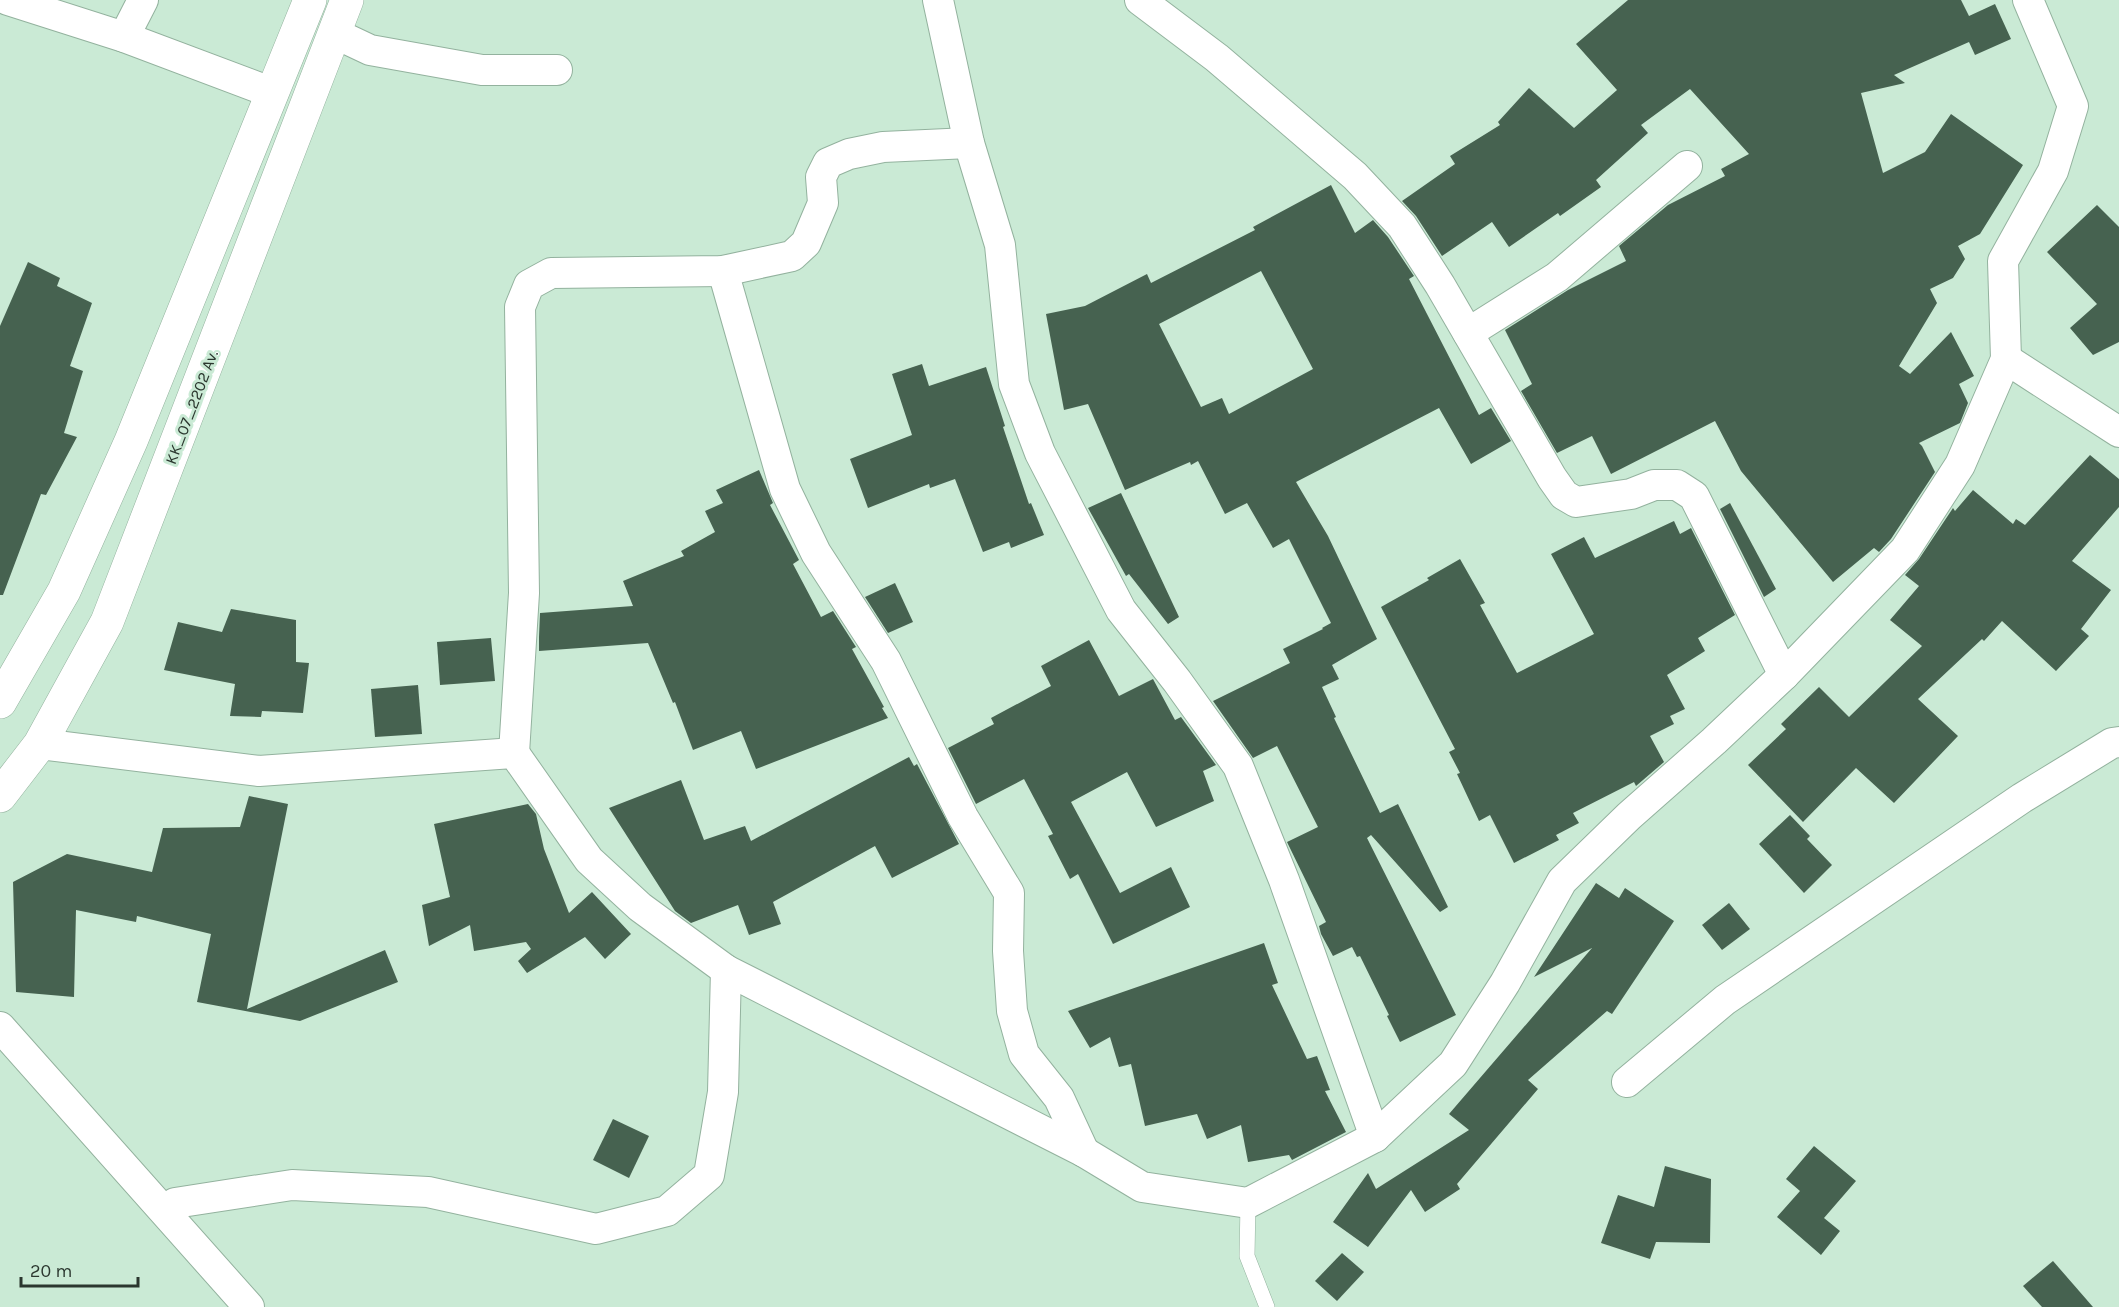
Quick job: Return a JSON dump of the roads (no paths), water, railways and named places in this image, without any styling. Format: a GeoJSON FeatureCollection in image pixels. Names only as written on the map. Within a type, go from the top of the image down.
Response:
{"type":"FeatureCollection","features":[{"type":"Feature","properties":{"kind":"main road"},"geometry":{"type":"LineString","coordinates":[[0,702],[64,591],[131,441],[310,0]]}},
{"type":"Feature","properties":{"kind":"main road","name":"KK_07_2202 Av."},"geometry":{"type":"LineString","coordinates":[[0,796],[40,744],[107,622],[347,0]]}},
{"type":"Feature","properties":{"kind":"street"},"geometry":{"type":"LineString","coordinates":[[8,0],[124,37],[273,93]]}},
{"type":"Feature","properties":{"kind":"street"},"geometry":{"type":"LineString","coordinates":[[124,37],[143,0]]}},
{"type":"Feature","properties":{"kind":"street"},"geometry":{"type":"LineString","coordinates":[[938,0],[969,143],[1000,245],[1014,384],[1041,453],[1121,610],[1177,681],[1238,766],[1284,880],[1375,1137]]}},
{"type":"Feature","properties":{"kind":"street"},"geometry":{"type":"LineString","coordinates":[[1140,0],[1217,58],[1355,176],[1402,226],[1564,495],[1576,502],[1630,494],[1654,485],[1677,485],[1694,496],[1784,675]]}},
{"type":"Feature","properties":{"kind":"street"},"geometry":{"type":"LineString","coordinates":[[969,143],[883,147],[849,154],[828,163],[820,177],[823,203],[806,243],[792,256],[723,271],[551,273],[529,285],[520,307],[524,593],[514,753],[589,860],[640,907],[726,970],[1084,1152],[1142,1187],[1248,1203],[1375,1137],[1453,1064],[1505,983],[1562,881],[1629,816],[1784,675],[1905,550],[1960,465],[2006,359],[2003,261],[2053,171],[2073,106],[2028,0]]}},
{"type":"Feature","properties":{"kind":"street"},"geometry":{"type":"LineString","coordinates":[[334,33],[370,50],[482,70],[557,70]]}},
{"type":"Feature","properties":{"kind":"street"},"geometry":{"type":"LineString","coordinates":[[1468,333],[1557,277],[1687,166]]}},
{"type":"Feature","properties":{"kind":"street"},"geometry":{"type":"LineString","coordinates":[[723,271],[785,489],[816,553],[886,661],[963,817],[1009,893],[1008,951],[1012,1011],[1024,1054],[1059,1098],[1084,1152]]}},
{"type":"Feature","properties":{"kind":"street"},"geometry":{"type":"LineString","coordinates":[[2006,359],[2119,432]]}},
{"type":"Feature","properties":{"kind":"street"},"geometry":{"type":"LineString","coordinates":[[1627,1082],[1725,1000],[2022,798],[2112,743],[2119,742]]}},
{"type":"Feature","properties":{"kind":"street"},"geometry":{"type":"LineString","coordinates":[[40,744],[259,771],[514,753]]}},
{"type":"Feature","properties":{"kind":"street"},"geometry":{"type":"LineString","coordinates":[[176,1203],[292,1185],[428,1192],[596,1229],[667,1211],[709,1175],[723,1092],[726,970]]}},
{"type":"Feature","properties":{"kind":"street"},"geometry":{"type":"LineString","coordinates":[[0,1027],[249,1307]]}},
{"type":"Feature","properties":{"kind":"lane"},"geometry":{"type":"LineString","coordinates":[[1248,1203],[1247,1256],[1267,1307]]}}]}
